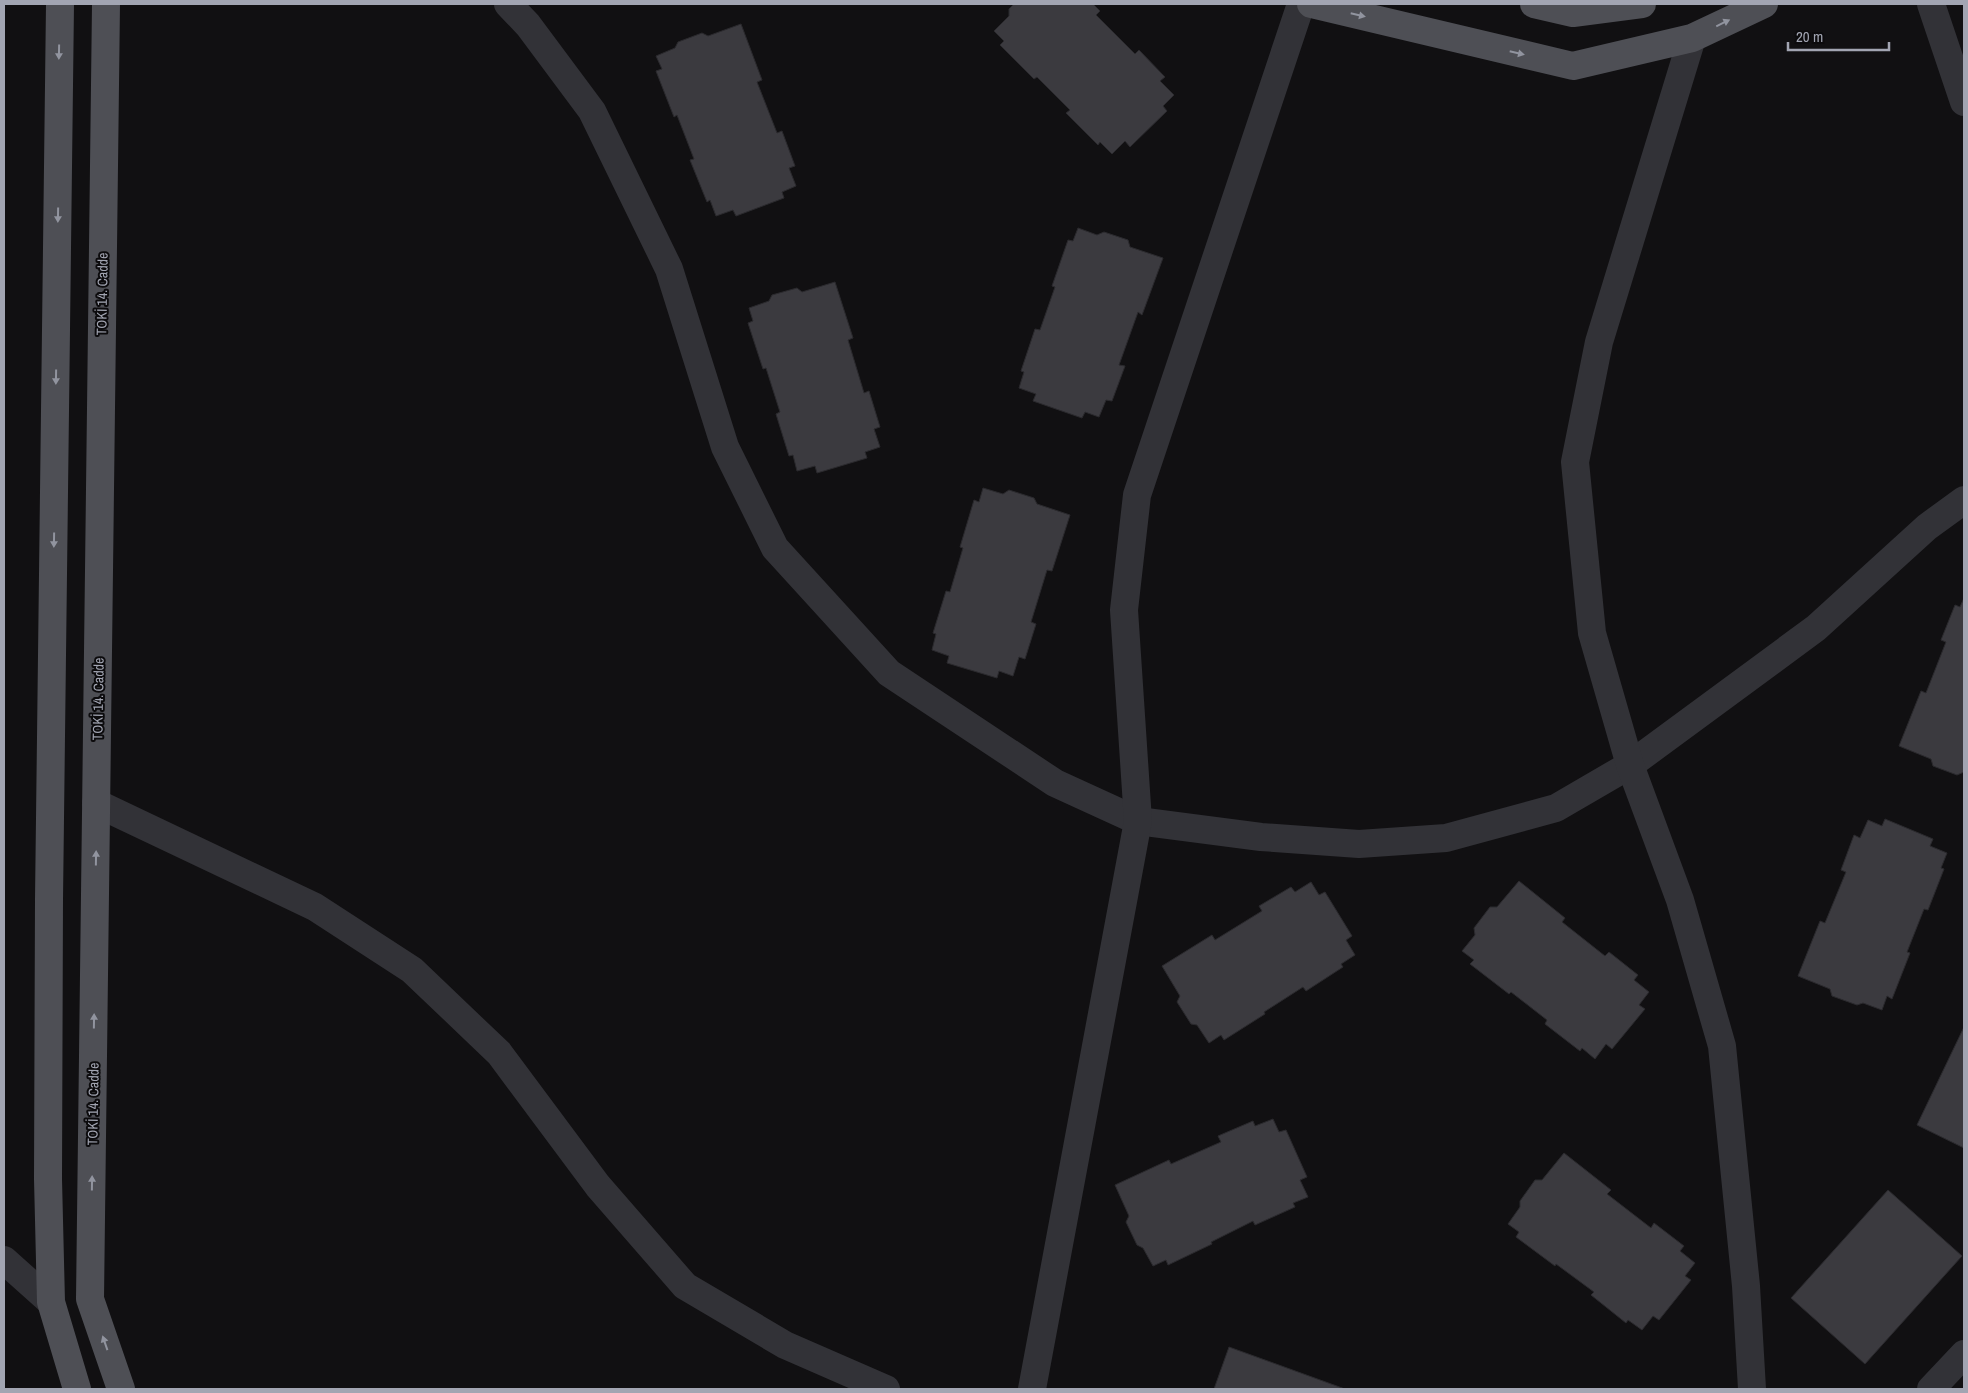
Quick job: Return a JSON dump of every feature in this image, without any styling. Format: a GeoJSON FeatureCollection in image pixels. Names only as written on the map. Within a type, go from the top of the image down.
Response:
{"type":"FeatureCollection","features":[{"type":"Feature","properties":{"kind":"main road"},"geometry":{"type":"LineString","coordinates":[[60,4],[48,1180],[51,1302],[77,1389]]}},
{"type":"Feature","properties":{"kind":"main road","name":"TOKİ 14. Cadde"},"geometry":{"type":"LineString","coordinates":[[106,4],[90,1300],[121,1389]]}},
{"type":"Feature","properties":{"kind":"main road"},"geometry":{"type":"LineString","coordinates":[[1311,4],[1573,66],[1692,38],[1764,4]]}},
{"type":"Feature","properties":{"kind":"main road"},"geometry":{"type":"LineString","coordinates":[[1534,4],[1573,13],[1642,4]]}},
{"type":"Feature","properties":{"kind":"street"},"geometry":{"type":"LineString","coordinates":[[508,4],[528,25],[592,111],[669,269],[725,447],[775,548],[889,673],[1055,783],[1138,821],[1262,837],[1359,844],[1446,838],[1556,808],[1630,765],[1816,628],[1927,527],[1964,500]]}},
{"type":"Feature","properties":{"kind":"street"},"geometry":{"type":"LineString","coordinates":[[1032,1389],[1138,821],[1124,610],[1137,495],[1301,4]]}},
{"type":"Feature","properties":{"kind":"street"},"geometry":{"type":"LineString","coordinates":[[1931,4],[1964,102]]}},
{"type":"Feature","properties":{"kind":"street"},"geometry":{"type":"LineString","coordinates":[[1692,38],[1598,342],[1575,462],[1592,633],[1630,765],[1680,900],[1722,1046],[1746,1286],[1752,1389]]}},
{"type":"Feature","properties":{"kind":"street"},"geometry":{"type":"LineString","coordinates":[[96,803],[315,907],[412,970],[500,1053],[598,1186],[685,1286],[785,1345],[886,1389]]}},
{"type":"Feature","properties":{"kind":"street"},"geometry":{"type":"LineString","coordinates":[[4,1260],[51,1302]]}},
{"type":"Feature","properties":{"kind":"street"},"geometry":{"type":"LineString","coordinates":[[1931,1389],[1964,1354]]}},
{"type":"Feature","properties":{"kind":"building"},"geometry":{"type":"Polygon","coordinates":[[[1014,4],[1093,4],[1100,11],[1096,15],[1135,54],[1139,50],[1165,77],[1160,81],[1174,95],[1163,106],[1167,111],[1130,147],[1125,141],[1112,154],[1100,142],[1098,145],[1066,113],[1070,110],[1037,77],[1034,79],[1000,45],[1004,41],[994,31],[1009,16],[1009,9],[1014,4]]]}},
{"type":"Feature","properties":{"kind":"building"},"geometry":{"type":"Polygon","coordinates":[[[741,24],[762,80],[757,82],[777,133],[782,131],[795,166],[789,168],[796,186],[782,192],[784,198],[736,216],[733,210],[716,216],[710,200],[707,202],[690,160],[694,159],[677,115],[674,117],[656,71],[662,69],[656,56],[675,48],[678,42],[702,33],[708,36],[741,24]]]}},
{"type":"Feature","properties":{"kind":"building"},"geometry":{"type":"Polygon","coordinates":[[[1078,228],[1097,235],[1104,232],[1128,240],[1130,247],[1163,258],[1142,315],[1138,312],[1119,365],[1125,366],[1112,401],[1106,400],[1099,417],[1085,412],[1082,418],[1033,401],[1036,394],[1019,388],[1024,372],[1021,371],[1035,329],[1040,330],[1055,287],[1052,286],[1068,240],[1073,241],[1078,228]]]}},
{"type":"Feature","properties":{"kind":"building"},"geometry":{"type":"Polygon","coordinates":[[[835,282],[853,338],[848,340],[864,393],[869,391],[880,427],[874,429],[880,447],[865,452],[867,458],[817,473],[815,466],[797,471],[793,455],[789,456],[776,414],[780,412],[766,368],[763,369],[748,323],[753,321],[749,308],[769,301],[772,295],[797,288],[802,292],[835,282]]]}},
{"type":"Feature","properties":{"kind":"building"},"geometry":{"type":"Polygon","coordinates":[[[983,488],[1003,494],[1009,490],[1034,498],[1037,504],[1070,515],[1052,571],[1047,570],[1031,622],[1036,624],[1025,659],[1019,657],[1013,676],[999,671],[997,678],[947,663],[949,656],[932,650],[936,634],[933,633],[946,591],[950,592],[963,548],[960,547],[974,500],[979,502],[983,488]]]}},
{"type":"Feature","properties":{"kind":"building"},"geometry":{"type":"Polygon","coordinates":[[[1964,598],[1964,772],[1957,775],[1933,766],[1931,759],[1899,746],[1921,691],[1926,693],[1946,642],[1941,640],[1955,605],[1960,607],[1964,598]]]}},
{"type":"Feature","properties":{"kind":"building"},"geometry":{"type":"Polygon","coordinates":[[[1885,819],[1933,839],[1930,846],[1947,853],[1941,868],[1944,869],[1928,910],[1924,909],[1907,952],[1910,953],[1892,999],[1887,996],[1882,1010],[1863,1003],[1857,1005],[1832,996],[1830,989],[1798,976],[1820,921],[1825,923],[1846,872],[1841,870],[1854,835],[1860,838],[1868,820],[1882,826],[1885,819]]]}},
{"type":"Feature","properties":{"kind":"building"},"geometry":{"type":"Polygon","coordinates":[[[1519,881],[1565,918],[1562,922],[1605,956],[1609,952],[1638,975],[1634,980],[1649,992],[1639,1005],[1645,1009],[1612,1049],[1606,1044],[1595,1059],[1582,1048],[1580,1051],[1545,1024],[1547,1020],[1470,964],[1474,960],[1462,951],[1475,935],[1474,928],[1490,907],[1497,907],[1519,881]]]}},
{"type":"Feature","properties":{"kind":"building"},"geometry":{"type":"Polygon","coordinates":[[[1311,882],[1319,895],[1325,892],[1352,936],[1346,940],[1355,955],[1341,964],[1343,967],[1306,991],[1303,987],[1224,1040],[1221,1035],[1209,1043],[1197,1025],[1191,1024],[1177,1002],[1180,996],[1162,966],[1212,935],[1215,940],[1262,911],[1259,906],[1291,887],[1295,892],[1311,882]]]}},
{"type":"Feature","properties":{"kind":"building"},"geometry":{"type":"Polygon","coordinates":[[[1964,1027],[1964,1148],[1917,1125],[1964,1027]]]}},
{"type":"Feature","properties":{"kind":"building"},"geometry":{"type":"Polygon","coordinates":[[[1273,1119],[1279,1132],[1286,1130],[1307,1177],[1300,1180],[1308,1197],[1293,1203],[1295,1207],[1255,1225],[1253,1221],[1211,1242],[1212,1244],[1168,1265],[1166,1260],[1153,1266],[1143,1248],[1137,1245],[1126,1222],[1129,1216],[1115,1185],[1169,1160],[1171,1164],[1221,1142],[1218,1136],[1253,1121],[1255,1126],[1273,1119]]]}},
{"type":"Feature","properties":{"kind":"building"},"geometry":{"type":"Polygon","coordinates":[[[1564,1153],[1611,1190],[1607,1194],[1651,1228],[1654,1223],[1684,1246],[1680,1251],[1695,1263],[1685,1276],[1691,1280],[1659,1320],[1653,1316],[1642,1330],[1628,1320],[1626,1323],[1591,1295],[1594,1292],[1516,1237],[1519,1232],[1508,1224],[1520,1207],[1520,1201],[1535,1180],[1542,1180],[1564,1153]]]}},
{"type":"Feature","properties":{"kind":"building"},"geometry":{"type":"Polygon","coordinates":[[[1888,1190],[1962,1256],[1865,1364],[1791,1298],[1888,1190]]]}},
{"type":"Feature","properties":{"kind":"building"},"geometry":{"type":"Polygon","coordinates":[[[1229,1347],[1345,1389],[1214,1389],[1229,1347]]]}}]}
